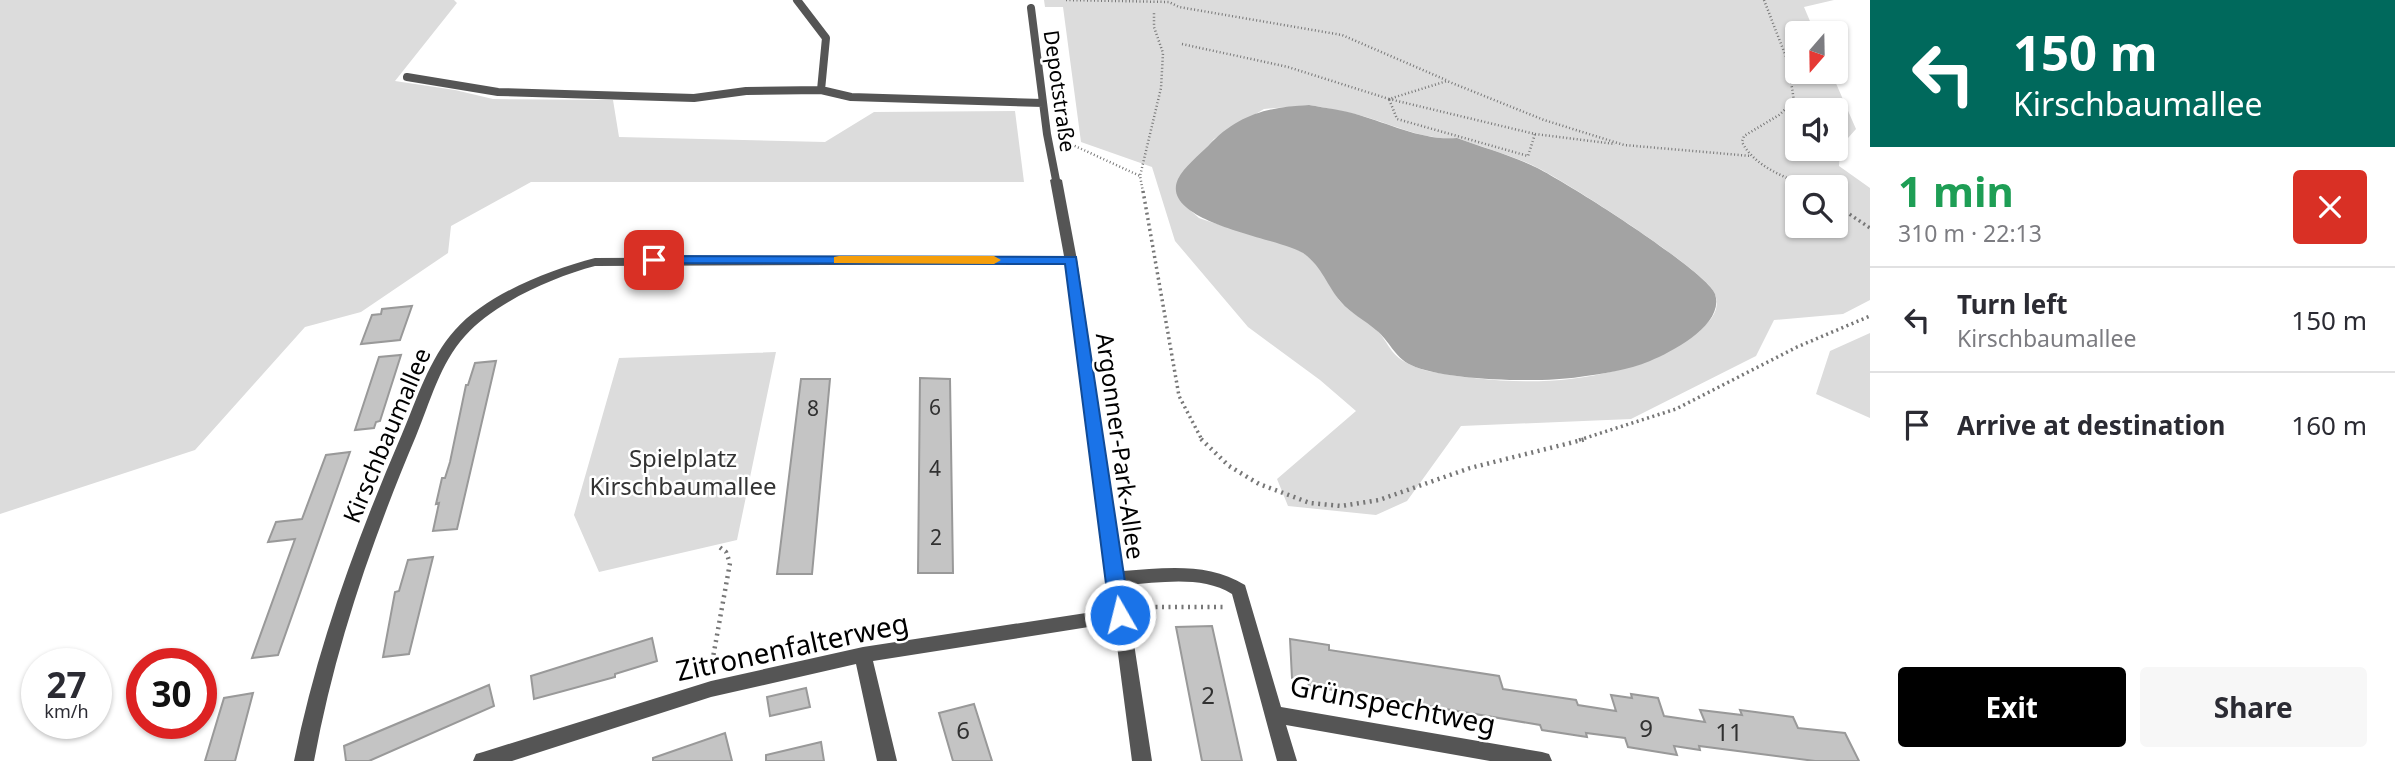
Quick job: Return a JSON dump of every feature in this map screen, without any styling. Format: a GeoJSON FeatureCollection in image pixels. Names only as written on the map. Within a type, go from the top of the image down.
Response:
{"type":"FeatureCollection","features":[{"type":"Feature","properties":{"kind":"street","name":"Argonner-Park-Allee"},"geometry":{"type":"LineString","coordinates":[[1056,180],[1071,260],[1142,761]]}},
{"type":"Feature","properties":{"kind":"street","name":"Kirschbaumallee"},"geometry":{"type":"LineString","coordinates":[[304,761],[325,659],[343,598],[365,541],[441,359],[457,337],[482,314],[568,269],[602,261],[1071,260]]}},
{"type":"Feature","properties":{"kind":"street","name":"Grünspechtweg"},"geometry":{"type":"LineString","coordinates":[[1115,578],[1209,576],[1233,584],[1239,590],[1246,607],[1275,714],[1542,761]]}},
{"type":"Feature","properties":{"kind":"street","name":"Zitronenfalterweg"},"geometry":{"type":"LineString","coordinates":[[483,761],[711,689],[863,655],[1120,611]]}},
{"type":"Feature","properties":{"kind":"street"},"geometry":{"type":"LineString","coordinates":[[863,655],[887,761]]}},
{"type":"Feature","properties":{"kind":"street"},"geometry":{"type":"LineString","coordinates":[[1275,714],[1287,761]]}},
{"type":"Feature","properties":{"kind":"lane"},"geometry":{"type":"LineString","coordinates":[[797,0],[826,37],[821,90]]}},
{"type":"Feature","properties":{"kind":"lane","name":"Depotstraße"},"geometry":{"type":"LineString","coordinates":[[1031,8],[1047,134],[1056,180]]}},
{"type":"Feature","properties":{"kind":"lane"},"geometry":{"type":"LineString","coordinates":[[407,77],[511,92],[694,98],[746,91],[821,90],[851,97],[1043,103]]}},
{"type":"Feature","properties":{"kind":"path"},"geometry":{"type":"LineString","coordinates":[[1066,0],[1169,2],[1179,7],[1342,35],[1544,120],[1624,145]]}},
{"type":"Feature","properties":{"kind":"path"},"geometry":{"type":"LineString","coordinates":[[1751,156],[1742,142],[1744,136],[1779,115],[1794,101],[1791,74],[1764,0]]}},
{"type":"Feature","properties":{"kind":"path"},"geometry":{"type":"LineString","coordinates":[[1153,11],[1154,27],[1163,53],[1161,88],[1140,176],[1165,332],[1178,396],[1192,429],[1225,465],[1248,479],[1301,500],[1324,505],[1377,500],[1471,468],[1658,416],[1703,397],[1790,351],[1870,316]]}},
{"type":"Feature","properties":{"kind":"path"},"geometry":{"type":"LineString","coordinates":[[1182,44],[1288,67],[1389,99],[1535,134],[1695,153],[1751,156],[1785,175]]}},
{"type":"Feature","properties":{"kind":"path"},"geometry":{"type":"LineString","coordinates":[[1389,99],[1447,81]]}},
{"type":"Feature","properties":{"kind":"path"},"geometry":{"type":"LineString","coordinates":[[1389,99],[1397,119],[1528,156],[1535,134]]}},
{"type":"Feature","properties":{"kind":"path"},"geometry":{"type":"LineString","coordinates":[[1047,134],[1140,176]]}},
{"type":"Feature","properties":{"kind":"path"},"geometry":{"type":"LineString","coordinates":[[1848,213],[1870,228]]}},
{"type":"Feature","properties":{"kind":"path"},"geometry":{"type":"LineString","coordinates":[[711,689],[709,667],[730,563],[726,552],[718,546]]}},
{"type":"Feature","properties":{"kind":"path"},"geometry":{"type":"LineString","coordinates":[[1120,611],[1246,607]]}},
{"type":"Feature","properties":{"kind":"green space"},"geometry":{"type":"Polygon","coordinates":[[[0,0],[454,0],[457,3],[395,81],[493,99],[613,100],[619,137],[825,142],[874,112],[1015,111],[1024,182],[531,182],[451,226],[448,253],[361,312],[305,327],[195,450],[0,514],[0,0]]]}},
{"type":"Feature","properties":{"kind":"green space"},"geometry":{"type":"Polygon","coordinates":[[[1044,0],[1834,0],[1804,7],[1810,21],[1785,21],[1785,84],[1836,84],[1842,98],[1785,98],[1785,161],[1839,161],[1839,166],[1870,188],[1870,300],[1843,314],[1774,320],[1756,356],[1631,419],[1461,426],[1407,501],[1376,515],[1288,506],[1277,479],[1356,411],[1320,380],[1248,327],[1175,241],[1152,167],[1081,142],[1063,7],[1045,7],[1044,0]],[[1310,105],[1264,109],[1214,139],[1178,180],[1190,210],[1199,218],[1276,240],[1307,256],[1318,267],[1339,300],[1376,329],[1395,355],[1403,361],[1428,371],[1461,377],[1566,380],[1633,365],[1665,352],[1699,330],[1713,316],[1716,299],[1704,280],[1659,245],[1548,173],[1457,138],[1432,137],[1371,118],[1310,105]]]}},
{"type":"Feature","properties":{"kind":"green space"},"geometry":{"type":"Polygon","coordinates":[[[1848,111],[1856,129],[1848,138],[1848,111]]]}},
{"type":"Feature","properties":{"kind":"green space"},"geometry":{"type":"Polygon","coordinates":[[[1870,333],[1870,418],[1816,394],[1830,351],[1870,333]]]}},
{"type":"Feature","properties":{"kind":"green space","name":"Spielplatz Kirschbaumallee"},"geometry":{"type":"Polygon","coordinates":[[[776,352],[737,540],[599,572],[574,515],[619,358],[776,352]]]}},
{"type":"Feature","properties":{"kind":"shaded area"},"geometry":{"type":"Polygon","coordinates":[[[1309,105],[1353,113],[1432,137],[1457,138],[1513,157],[1547,173],[1661,246],[1706,282],[1715,294],[1716,305],[1712,316],[1695,335],[1660,356],[1633,367],[1597,374],[1563,379],[1494,379],[1446,374],[1411,365],[1400,358],[1376,330],[1345,306],[1310,258],[1290,247],[1203,218],[1186,207],[1177,194],[1178,179],[1184,170],[1231,126],[1267,110],[1309,105]]]}},
{"type":"Feature","properties":{"kind":"building"},"geometry":{"type":"Polygon","coordinates":[[[412,306],[400,340],[361,344],[372,315],[381,314],[382,309],[412,306]]]}},
{"type":"Feature","properties":{"kind":"building"},"geometry":{"type":"Polygon","coordinates":[[[401,355],[380,421],[376,422],[374,428],[355,430],[379,357],[401,355]]]}},
{"type":"Feature","properties":{"kind":"building"},"geometry":{"type":"Polygon","coordinates":[[[496,361],[457,529],[433,531],[439,503],[436,504],[442,478],[445,478],[450,462],[466,385],[475,363],[496,361]]]}},
{"type":"Feature","properties":{"kind":"building"},"geometry":{"type":"Polygon","coordinates":[[[920,378],[950,379],[953,573],[918,573],[920,378]]]}},
{"type":"Feature","properties":{"kind":"building"},"geometry":{"type":"Polygon","coordinates":[[[801,379],[830,379],[812,574],[777,574],[801,379]]]}},
{"type":"Feature","properties":{"kind":"building"},"geometry":{"type":"Polygon","coordinates":[[[350,452],[278,655],[252,658],[295,539],[268,542],[276,522],[302,519],[326,455],[350,452]]]}},
{"type":"Feature","properties":{"kind":"building"},"geometry":{"type":"Polygon","coordinates":[[[433,557],[409,654],[383,657],[395,592],[399,591],[408,560],[433,557]]]}},
{"type":"Feature","properties":{"kind":"building"},"geometry":{"type":"Polygon","coordinates":[[[1212,626],[1242,761],[1202,761],[1176,627],[1212,626]]]}},
{"type":"Feature","properties":{"kind":"building"},"geometry":{"type":"Polygon","coordinates":[[[652,638],[657,661],[615,674],[615,677],[534,699],[531,676],[652,638]]]}},
{"type":"Feature","properties":{"kind":"building"},"geometry":{"type":"Polygon","coordinates":[[[1290,639],[1329,645],[1329,650],[1499,676],[1503,689],[1576,700],[1578,705],[1616,711],[1611,695],[1632,698],[1631,694],[1658,698],[1664,716],[1705,722],[1700,710],[1742,715],[1740,710],[1793,717],[1798,728],[1845,733],[1859,761],[1815,761],[1699,746],[1700,750],[1674,746],[1677,755],[1628,747],[1625,738],[1586,733],[1587,737],[1542,730],[1540,725],[1309,686],[1308,681],[1292,678],[1290,639]]]}},
{"type":"Feature","properties":{"kind":"building"},"geometry":{"type":"Polygon","coordinates":[[[489,685],[494,706],[369,761],[346,761],[344,746],[489,685]]]}},
{"type":"Feature","properties":{"kind":"building"},"geometry":{"type":"Polygon","coordinates":[[[806,688],[810,707],[770,716],[767,697],[806,688]]]}},
{"type":"Feature","properties":{"kind":"building"},"geometry":{"type":"Polygon","coordinates":[[[253,693],[235,761],[205,761],[212,739],[217,739],[217,721],[224,698],[253,693]]]}},
{"type":"Feature","properties":{"kind":"building"},"geometry":{"type":"Polygon","coordinates":[[[974,704],[992,761],[953,761],[939,713],[974,704]]]}},
{"type":"Feature","properties":{"kind":"building"},"geometry":{"type":"Polygon","coordinates":[[[725,733],[732,761],[653,761],[653,758],[725,733]]]}},
{"type":"Feature","properties":{"kind":"building"},"geometry":{"type":"Polygon","coordinates":[[[821,742],[824,761],[766,761],[766,755],[821,742]]]}},
{"type":"Feature","properties":{"kind":"slow traffic"},"geometry":{"type":"LineString","coordinates":[[839,260],[994,260]]}},
{"type":"Feature","properties":{"kind":"route"},"geometry":{"type":"LineString","coordinates":[[654,260],[1071,260],[1120,615]]}}]}
